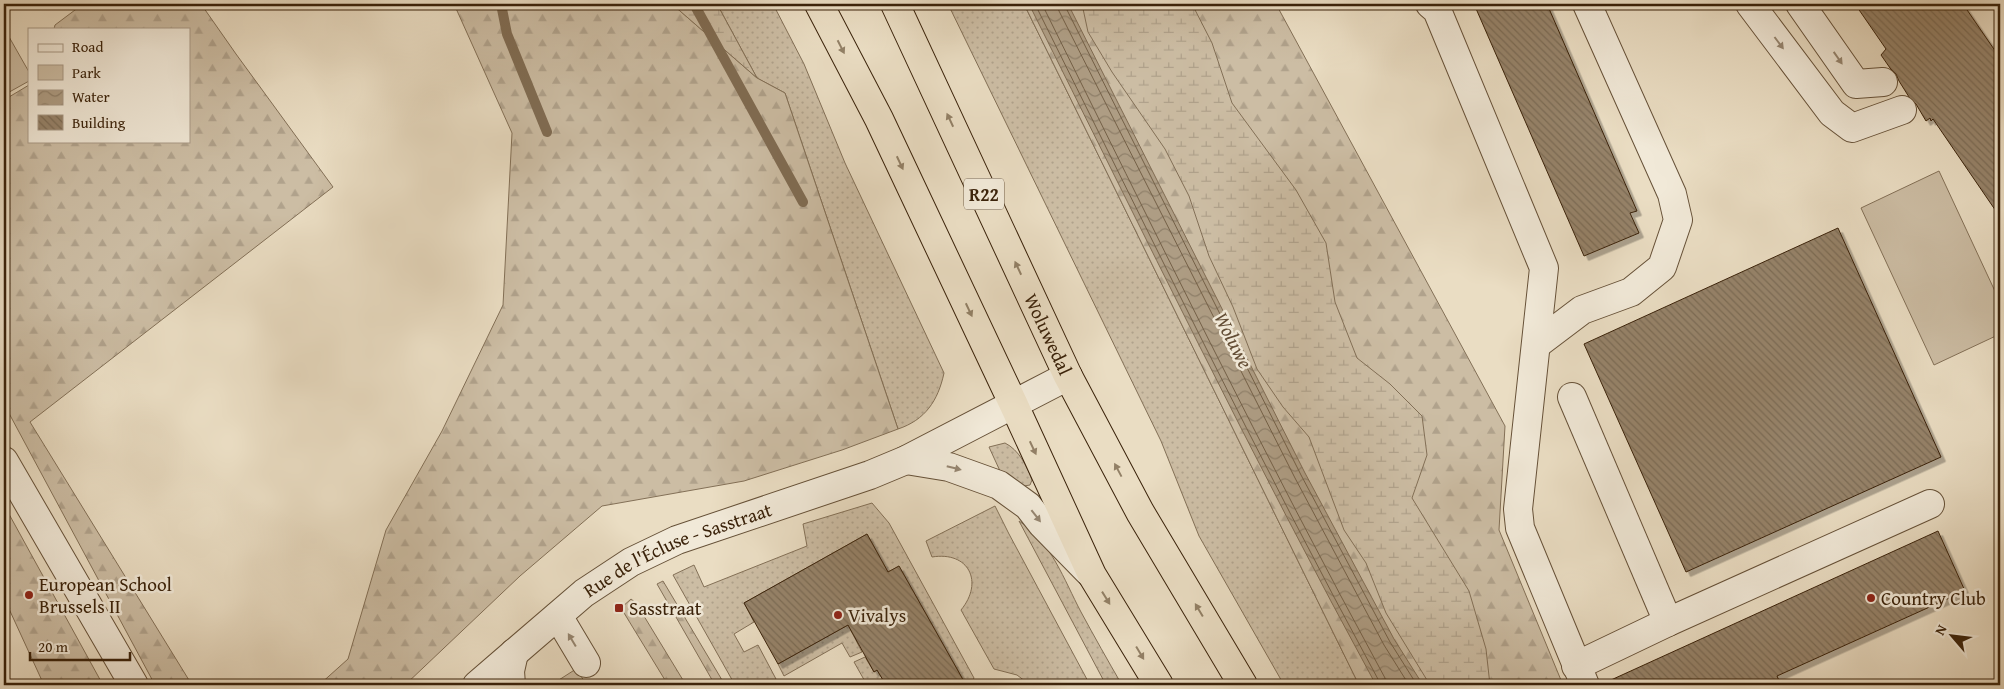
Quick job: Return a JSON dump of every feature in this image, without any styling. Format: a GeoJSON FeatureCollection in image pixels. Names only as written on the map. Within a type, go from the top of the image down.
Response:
{"type":"FeatureCollection","features":[{"type":"Feature","properties":{"kind":"highway"},"geometry":{"type":"LineString","coordinates":[[819,4],[879,119],[1092,575],[1159,685]]}},
{"type":"Feature","properties":{"kind":"highway","name":"Woluwedal"},"geometry":{"type":"LineString","coordinates":[[895,4],[1068,376],[1140,512],[1243,685]]}},
{"type":"Feature","properties":{"kind":"street"},"geometry":{"type":"LineString","coordinates":[[1430,4],[1437,10],[1544,268],[1518,510],[1520,528],[1581,675],[1668,622],[1930,504]]}},
{"type":"Feature","properties":{"kind":"street"},"geometry":{"type":"LineString","coordinates":[[1537,344],[1582,310],[1631,292],[1662,267],[1678,220],[1672,194],[1587,4]]}},
{"type":"Feature","properties":{"kind":"street"},"geometry":{"type":"LineString","coordinates":[[1750,4],[1832,113],[1852,128],[1902,110]]}},
{"type":"Feature","properties":{"kind":"street"},"geometry":{"type":"LineString","coordinates":[[1800,4],[1856,84],[1883,82]]}},
{"type":"Feature","properties":{"kind":"street"},"geometry":{"type":"LineString","coordinates":[[1013,403],[1068,376]]}},
{"type":"Feature","properties":{"kind":"street"},"geometry":{"type":"LineString","coordinates":[[1572,398],[1668,622]]}},
{"type":"Feature","properties":{"kind":"street","name":"Rue de l'Écluse - Sasstraat"},"geometry":{"type":"LineString","coordinates":[[493,682],[514,653],[584,593],[631,562],[677,540],[870,475],[906,460],[1013,403]]}},
{"type":"Feature","properties":{"kind":"street"},"geometry":{"type":"LineString","coordinates":[[906,460],[949,467],[1000,484],[1028,506],[1042,524],[1092,575]]}},
{"type":"Feature","properties":{"kind":"street"},"geometry":{"type":"LineString","coordinates":[[8,479],[134,685]]}},
{"type":"Feature","properties":{"kind":"street"},"geometry":{"type":"LineString","coordinates":[[558,616],[586,663]]}},
{"type":"Feature","properties":{"kind":"green space"},"geometry":{"type":"Polygon","coordinates":[[[83,4],[201,4],[333,187],[30,422],[192,685],[155,685],[4,404],[4,100],[28,86],[28,142],[190,142],[190,28],[54,28],[55,25],[83,4]]]}},
{"type":"Feature","properties":{"kind":"green space"},"geometry":{"type":"Polygon","coordinates":[[[454,4],[672,4],[757,78],[785,93],[898,429],[842,450],[744,481],[602,506],[520,576],[405,685],[319,685],[348,659],[386,530],[442,431],[503,305],[512,133],[454,4]]]}},
{"type":"Feature","properties":{"kind":"green space"},"geometry":{"type":"Polygon","coordinates":[[[672,4],[717,4],[757,78],[672,4]]]}},
{"type":"Feature","properties":{"kind":"green space"},"geometry":{"type":"Polygon","coordinates":[[[717,4],[773,4],[804,64],[845,163],[944,373],[938,392],[929,408],[916,420],[898,429],[785,93],[757,78],[717,4]]]}},
{"type":"Feature","properties":{"kind":"green space"},"geometry":{"type":"Polygon","coordinates":[[[948,4],[1024,4],[1359,685],[1284,685],[1199,536],[1161,441],[948,4]]]}},
{"type":"Feature","properties":{"kind":"green space"},"geometry":{"type":"Polygon","coordinates":[[[1024,4],[1276,4],[1505,426],[1499,530],[1563,685],[1359,685],[1024,4]]]}},
{"type":"Feature","properties":{"kind":"green space"},"geometry":{"type":"Polygon","coordinates":[[[1082,4],[1192,4],[1212,43],[1232,103],[1296,190],[1326,243],[1335,302],[1357,358],[1390,384],[1422,416],[1427,455],[1412,498],[1469,591],[1486,649],[1490,685],[1430,685],[1386,613],[1366,563],[1344,530],[1309,437],[1283,407],[1257,369],[1233,307],[1209,256],[1189,196],[1165,149],[1112,72],[1088,32],[1082,4]]]}},
{"type":"Feature","properties":{"kind":"green space"},"geometry":{"type":"Polygon","coordinates":[[[4,28],[28,70],[28,82],[4,95],[4,28]]]}},
{"type":"Feature","properties":{"kind":"green space"},"geometry":{"type":"Polygon","coordinates":[[[1939,171],[2000,302],[2000,334],[1934,365],[1861,208],[1939,171]]]}},
{"type":"Feature","properties":{"kind":"green space"},"geometry":{"type":"Polygon","coordinates":[[[1005,443],[1018,454],[1025,464],[1032,480],[1030,485],[1024,486],[1000,471],[989,447],[1005,443]]]}},
{"type":"Feature","properties":{"kind":"green space"},"geometry":{"type":"Polygon","coordinates":[[[872,503],[889,523],[974,678],[970,685],[966,685],[899,566],[888,572],[867,534],[744,603],[754,622],[734,634],[744,652],[758,645],[776,679],[767,685],[735,685],[673,575],[694,565],[704,587],[807,546],[803,524],[872,503]]]}},
{"type":"Feature","properties":{"kind":"green space","name":"European School Brussels II"},"geometry":{"type":"Polygon","coordinates":[[[4,505],[103,685],[44,685],[4,598],[4,505]]]}},
{"type":"Feature","properties":{"kind":"green space"},"geometry":{"type":"Polygon","coordinates":[[[995,506],[1090,685],[1030,685],[1017,675],[994,669],[961,610],[968,599],[971,589],[972,579],[969,571],[964,564],[955,559],[945,556],[932,557],[926,541],[995,506]]]}},
{"type":"Feature","properties":{"kind":"green space"},"geometry":{"type":"Polygon","coordinates":[[[1019,521],[1040,539],[1056,562],[1122,685],[1106,685],[1019,521]]]}},
{"type":"Feature","properties":{"kind":"green space"},"geometry":{"type":"Polygon","coordinates":[[[663,581],[725,685],[715,685],[657,584],[663,581]]]}},
{"type":"Feature","properties":{"kind":"green space"},"geometry":{"type":"Polygon","coordinates":[[[631,599],[636,603],[686,685],[668,685],[621,608],[631,599]]]}},
{"type":"Feature","properties":{"kind":"green space"},"geometry":{"type":"Polygon","coordinates":[[[848,625],[862,652],[850,657],[842,643],[784,676],[778,664],[848,625]]]}},
{"type":"Feature","properties":{"kind":"green space"},"geometry":{"type":"Polygon","coordinates":[[[865,657],[874,672],[877,670],[886,685],[867,685],[854,662],[865,657]]]}},
{"type":"Feature","properties":{"kind":"green space"},"geometry":{"type":"Polygon","coordinates":[[[576,669],[587,685],[551,685],[576,669]]]}},
{"type":"Feature","properties":{"kind":"water","name":"Woluwe"},"geometry":{"type":"Polygon","coordinates":[[[1029,4],[1068,4],[1305,473],[1394,639],[1423,685],[1376,685],[1286,516],[1029,4]]]}},
{"type":"Feature","properties":{"kind":"building"},"geometry":{"type":"Polygon","coordinates":[[[1474,4],[1547,4],[1637,211],[1630,213],[1639,233],[1584,256],[1474,4]]]}},
{"type":"Feature","properties":{"kind":"building"},"geometry":{"type":"Polygon","coordinates":[[[1855,4],[1963,4],[2000,58],[2000,217],[1933,119],[1931,121],[1930,118],[1926,121],[1916,104],[1909,97],[1896,74],[1881,55],[1886,49],[1855,4]]]}},
{"type":"Feature","properties":{"kind":"building"},"geometry":{"type":"Polygon","coordinates":[[[1838,228],[1941,457],[1686,572],[1584,344],[1838,228]]]}},
{"type":"Feature","properties":{"kind":"building"},"geometry":{"type":"Polygon","coordinates":[[[1938,531],[1965,591],[1777,676],[1781,685],[1600,685],[1938,531]]]}},
{"type":"Feature","properties":{"kind":"building","name":"Vivalys"},"geometry":{"type":"Polygon","coordinates":[[[867,534],[888,572],[899,566],[966,685],[886,685],[877,670],[874,672],[848,625],[778,664],[744,603],[867,534]]]}},
{"type":"Feature","properties":{"kind":"waterway"},"geometry":{"type":"LineString","coordinates":[[501,4],[507,34],[547,132]]}},
{"type":"Feature","properties":{"kind":"waterway"},"geometry":{"type":"LineString","coordinates":[[694,4],[803,202]]}},
{"type":"Feature","properties":{"kind":"place","name":"European School Brussels II"},"geometry":{"type":"Point","coordinates":[29,595]}},
{"type":"Feature","properties":{"kind":"place","name":"Country Club"},"geometry":{"type":"Point","coordinates":[1871,598]}},
{"type":"Feature","properties":{"kind":"place","name":"Sasstraat"},"geometry":{"type":"Point","coordinates":[619,608]}},
{"type":"Feature","properties":{"kind":"place","name":"Vivalys"},"geometry":{"type":"Point","coordinates":[838,615]}}]}
